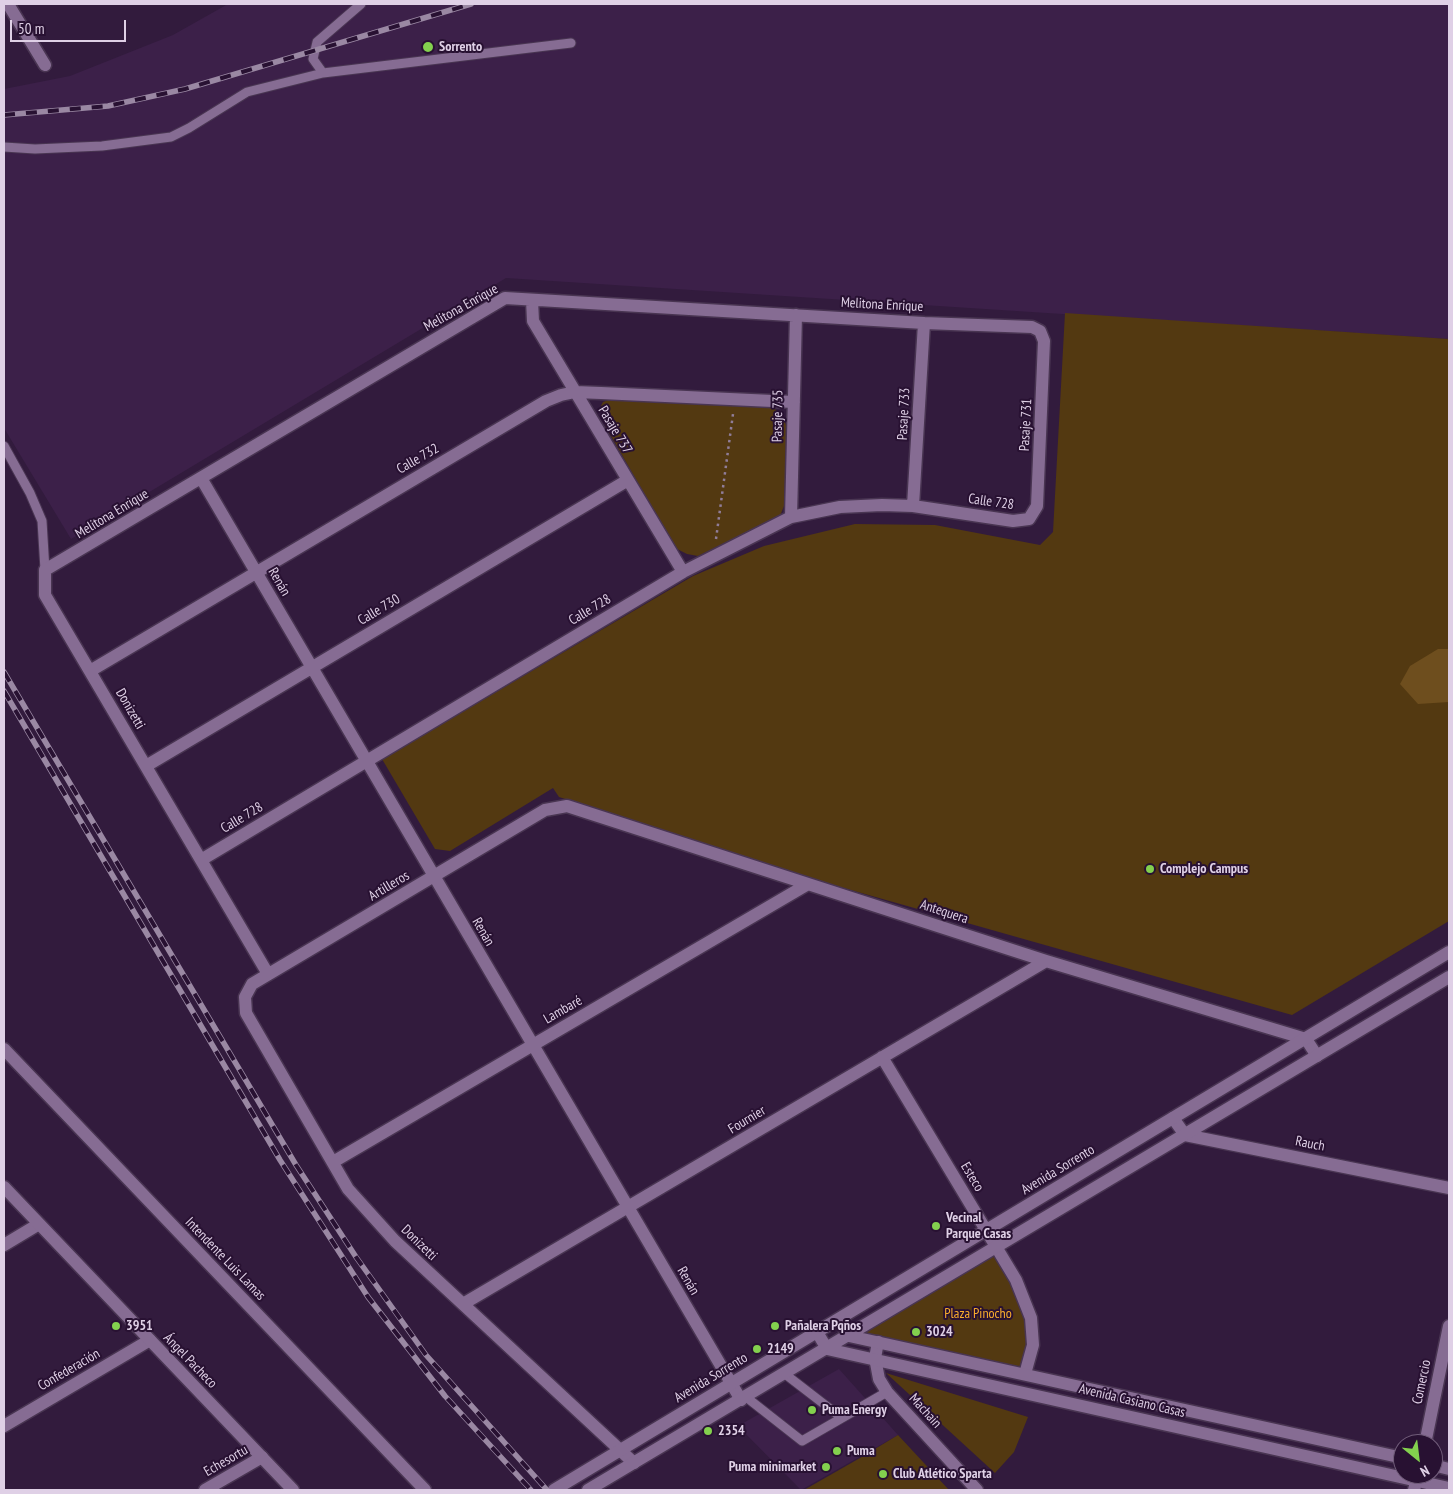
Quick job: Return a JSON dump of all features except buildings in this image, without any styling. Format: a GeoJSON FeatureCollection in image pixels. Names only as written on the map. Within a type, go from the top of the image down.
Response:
{"type":"FeatureCollection","features":[{"type":"Feature","properties":{"kind":"street"},"geometry":{"type":"LineString","coordinates":[[6,4],[45,65]]}},
{"type":"Feature","properties":{"kind":"street","name":"Melitona Enrique"},"geometry":{"type":"LineString","coordinates":[[46,570],[505,298],[924,323],[1032,326],[1040,331]]}},
{"type":"Feature","properties":{"kind":"street","name":"Pasaje 737"},"geometry":{"type":"LineString","coordinates":[[532,300],[534,321],[683,572]]}},
{"type":"Feature","properties":{"kind":"street","name":"Pasaje 735"},"geometry":{"type":"LineString","coordinates":[[791,517],[796,315]]}},
{"type":"Feature","properties":{"kind":"street","name":"Pasaje 733"},"geometry":{"type":"LineString","coordinates":[[913,506],[924,323]]}},
{"type":"Feature","properties":{"kind":"street","name":"Pasaje 731"},"geometry":{"type":"LineString","coordinates":[[1029,519],[1037,506],[1044,341],[1040,331]]}},
{"type":"Feature","properties":{"kind":"street","name":"Calle 732"},"geometry":{"type":"LineString","coordinates":[[90,671],[546,401],[575,392],[794,402]]}},
{"type":"Feature","properties":{"kind":"street","name":"Renán"},"geometry":{"type":"LineString","coordinates":[[202,478],[627,1208],[731,1383],[744,1399]]}},
{"type":"Feature","properties":{"kind":"street","name":"Calle 730"},"geometry":{"type":"LineString","coordinates":[[146,766],[628,480]]}},
{"type":"Feature","properties":{"kind":"street","name":"Calle 728"},"geometry":{"type":"LineString","coordinates":[[201,860],[683,572],[791,517],[840,507],[913,506],[1013,521],[1029,519]]}},
{"type":"Feature","properties":{"kind":"street","name":"Donizetti"},"geometry":{"type":"LineString","coordinates":[[46,570],[46,595],[268,974]]}},
{"type":"Feature","properties":{"kind":"street","name":"Artilleros"},"geometry":{"type":"LineString","coordinates":[[245,998],[252,984],[268,974],[555,806]]}},
{"type":"Feature","properties":{"kind":"street","name":"Antequera"},"geometry":{"type":"LineString","coordinates":[[555,806],[567,806],[1046,960],[1306,1039]]}},
{"type":"Feature","properties":{"kind":"street","name":"Lambaré"},"geometry":{"type":"LineString","coordinates":[[333,1162],[808,884]]}},
{"type":"Feature","properties":{"kind":"street","name":"Avenida Sorrento"},"geometry":{"type":"LineString","coordinates":[[554,1490],[1449,952]]}},
{"type":"Feature","properties":{"kind":"street","name":"Fournier"},"geometry":{"type":"LineString","coordinates":[[463,1304],[1046,960]]}},
{"type":"Feature","properties":{"kind":"street"},"geometry":{"type":"LineString","coordinates":[[588,1490],[744,1399],[1449,977]]}},
{"type":"Feature","properties":{"kind":"street","name":"Donizetti"},"geometry":{"type":"LineString","coordinates":[[245,998],[246,1013],[348,1189],[395,1241],[634,1463]]}},
{"type":"Feature","properties":{"kind":"street"},"geometry":{"type":"LineString","coordinates":[[1306,1039],[1317,1056]]}},
{"type":"Feature","properties":{"kind":"street","name":"Intendente Luis Lamas"},"geometry":{"type":"LineString","coordinates":[[4,1049],[425,1490]]}},
{"type":"Feature","properties":{"kind":"street","name":"Esteco"},"geometry":{"type":"LineString","coordinates":[[882,1057],[1016,1280],[1031,1318],[1033,1344],[1025,1374]]}},
{"type":"Feature","properties":{"kind":"street"},"geometry":{"type":"LineString","coordinates":[[1173,1118],[1185,1135]]}},
{"type":"Feature","properties":{"kind":"street","name":"Rauch"},"geometry":{"type":"LineString","coordinates":[[1185,1135],[1449,1188]]}},
{"type":"Feature","properties":{"kind":"street","name":"Ángel Pacheco"},"geometry":{"type":"LineString","coordinates":[[4,1187],[293,1490]]}},
{"type":"Feature","properties":{"kind":"street"},"geometry":{"type":"LineString","coordinates":[[4,1245],[39,1224]]}},
{"type":"Feature","properties":{"kind":"street"},"geometry":{"type":"LineString","coordinates":[[839,1319],[849,1336]]}},
{"type":"Feature","properties":{"kind":"street","name":"Comercio"},"geometry":{"type":"LineString","coordinates":[[1427,1434],[1449,1326]]}},
{"type":"Feature","properties":{"kind":"street"},"geometry":{"type":"LineString","coordinates":[[817,1332],[827,1349]]}},
{"type":"Feature","properties":{"kind":"street","name":"Avenida Casiano Casas"},"geometry":{"type":"LineString","coordinates":[[849,1336],[1393,1456]]}},
{"type":"Feature","properties":{"kind":"street","name":"Confederación"},"geometry":{"type":"LineString","coordinates":[[4,1426],[150,1340]]}},
{"type":"Feature","properties":{"kind":"street","name":"Machain"},"geometry":{"type":"LineString","coordinates":[[878,1342],[874,1358],[878,1378],[887,1392],[977,1490]]}},
{"type":"Feature","properties":{"kind":"street","name":"Avenida Casiano Casas"},"geometry":{"type":"LineString","coordinates":[[827,1349],[874,1358],[1393,1477]]}},
{"type":"Feature","properties":{"kind":"street","name":"Echesortu"},"geometry":{"type":"LineString","coordinates":[[205,1490],[262,1457]]}},
{"type":"Feature","properties":{"kind":"street","name":"Avenida Casiano Casas"},"geometry":{"type":"LineString","coordinates":[[1427,1484],[1449,1488]]}},
{"type":"Feature","properties":{"kind":"lane"},"geometry":{"type":"LineString","coordinates":[[323,73],[313,59],[317,42],[361,4]]}},
{"type":"Feature","properties":{"kind":"lane"},"geometry":{"type":"LineString","coordinates":[[4,147],[34,149],[102,146],[171,137],[247,92],[323,73],[571,43]]}},
{"type":"Feature","properties":{"kind":"lane","name":"Donizetti"},"geometry":{"type":"LineString","coordinates":[[4,446],[30,493],[42,521],[46,570]]}},
{"type":"Feature","properties":{"kind":"lane"},"geometry":{"type":"LineString","coordinates":[[785,1374],[842,1418]]}},
{"type":"Feature","properties":{"kind":"lane"},"geometry":{"type":"LineString","coordinates":[[744,1399],[802,1441],[887,1392]]}},
{"type":"Feature","properties":{"kind":"path"},"geometry":{"type":"LineString","coordinates":[[714,556],[735,400]]}},
{"type":"Feature","properties":{"kind":"shaded area"},"geometry":{"type":"Polygon","coordinates":[[[228,4],[1449,4],[1449,339],[506,278],[71,539],[4,428],[4,89],[70,76],[173,35],[228,4]]]}},
{"type":"Feature","properties":{"kind":"shaded area"},"geometry":{"type":"Polygon","coordinates":[[[1438,649],[1449,649],[1449,702],[1418,704],[1400,684],[1410,666],[1438,649]]]}},
{"type":"Feature","properties":{"kind":"shaded area","name":"Puma"},"geometry":{"type":"Polygon","coordinates":[[[839,1369],[898,1435],[801,1490],[738,1426],[839,1369]]]}},
{"type":"Feature","properties":{"kind":"green space"},"geometry":{"type":"Polygon","coordinates":[[[1065,313],[1449,339],[1449,921],[1292,1015],[826,883],[559,797],[553,788],[450,851],[435,849],[382,759],[693,576],[764,546],[855,524],[935,525],[1040,545],[1053,532],[1065,313]]]}},
{"type":"Feature","properties":{"kind":"green space"},"geometry":{"type":"Polygon","coordinates":[[[611,399],[757,404],[774,408],[783,417],[787,428],[784,506],[780,516],[698,556],[687,554],[675,548],[606,427],[601,406],[603,402],[611,399]]]}},
{"type":"Feature","properties":{"kind":"green space","name":"Plaza Pinocho"},"geometry":{"type":"Polygon","coordinates":[[[997,1247],[1031,1318],[1025,1374],[849,1336],[997,1247]]]}},
{"type":"Feature","properties":{"kind":"green space"},"geometry":{"type":"Polygon","coordinates":[[[886,1373],[1028,1417],[1014,1452],[995,1473],[886,1373]]]}},
{"type":"Feature","properties":{"kind":"green space","name":"Club Atlético Sparta"},"geometry":{"type":"Polygon","coordinates":[[[898,1435],[949,1490],[804,1490],[860,1458],[898,1435]]]}},
{"type":"Feature","properties":{"kind":"railway"},"geometry":{"type":"LineString","coordinates":[[4,115],[108,106],[185,89],[471,4]]}},
{"type":"Feature","properties":{"kind":"railway"},"geometry":{"type":"LineString","coordinates":[[4,672],[296,1165],[356,1257],[426,1355],[547,1490]]}},
{"type":"Feature","properties":{"kind":"railway"},"geometry":{"type":"LineString","coordinates":[[4,691],[280,1160],[368,1297],[445,1396],[531,1490]]}},
{"type":"Feature","properties":{"kind":"place","name":"Sorrento"},"geometry":{"type":"Point","coordinates":[428,47]}},
{"type":"Feature","properties":{"kind":"place","name":"Complejo Campus"},"geometry":{"type":"Point","coordinates":[1150,869]}},
{"type":"Feature","properties":{"kind":"place","name":"Vecinal Parque Casas"},"geometry":{"type":"Point","coordinates":[936,1226]}},
{"type":"Feature","properties":{"kind":"place","name":"3951"},"geometry":{"type":"Point","coordinates":[116,1326]}},
{"type":"Feature","properties":{"kind":"place","name":"Pañalera Pqños"},"geometry":{"type":"Point","coordinates":[775,1326]}},
{"type":"Feature","properties":{"kind":"place","name":"3024"},"geometry":{"type":"Point","coordinates":[916,1332]}},
{"type":"Feature","properties":{"kind":"place","name":"2149"},"geometry":{"type":"Point","coordinates":[757,1349]}},
{"type":"Feature","properties":{"kind":"place","name":"Puma Energy"},"geometry":{"type":"Point","coordinates":[812,1410]}},
{"type":"Feature","properties":{"kind":"place","name":"2354"},"geometry":{"type":"Point","coordinates":[708,1431]}},
{"type":"Feature","properties":{"kind":"place","name":"Puma"},"geometry":{"type":"Point","coordinates":[837,1451]}},
{"type":"Feature","properties":{"kind":"place","name":"Puma minimarket"},"geometry":{"type":"Point","coordinates":[826,1467]}},
{"type":"Feature","properties":{"kind":"place","name":"Club Atlético Sparta"},"geometry":{"type":"Point","coordinates":[883,1474]}}]}
